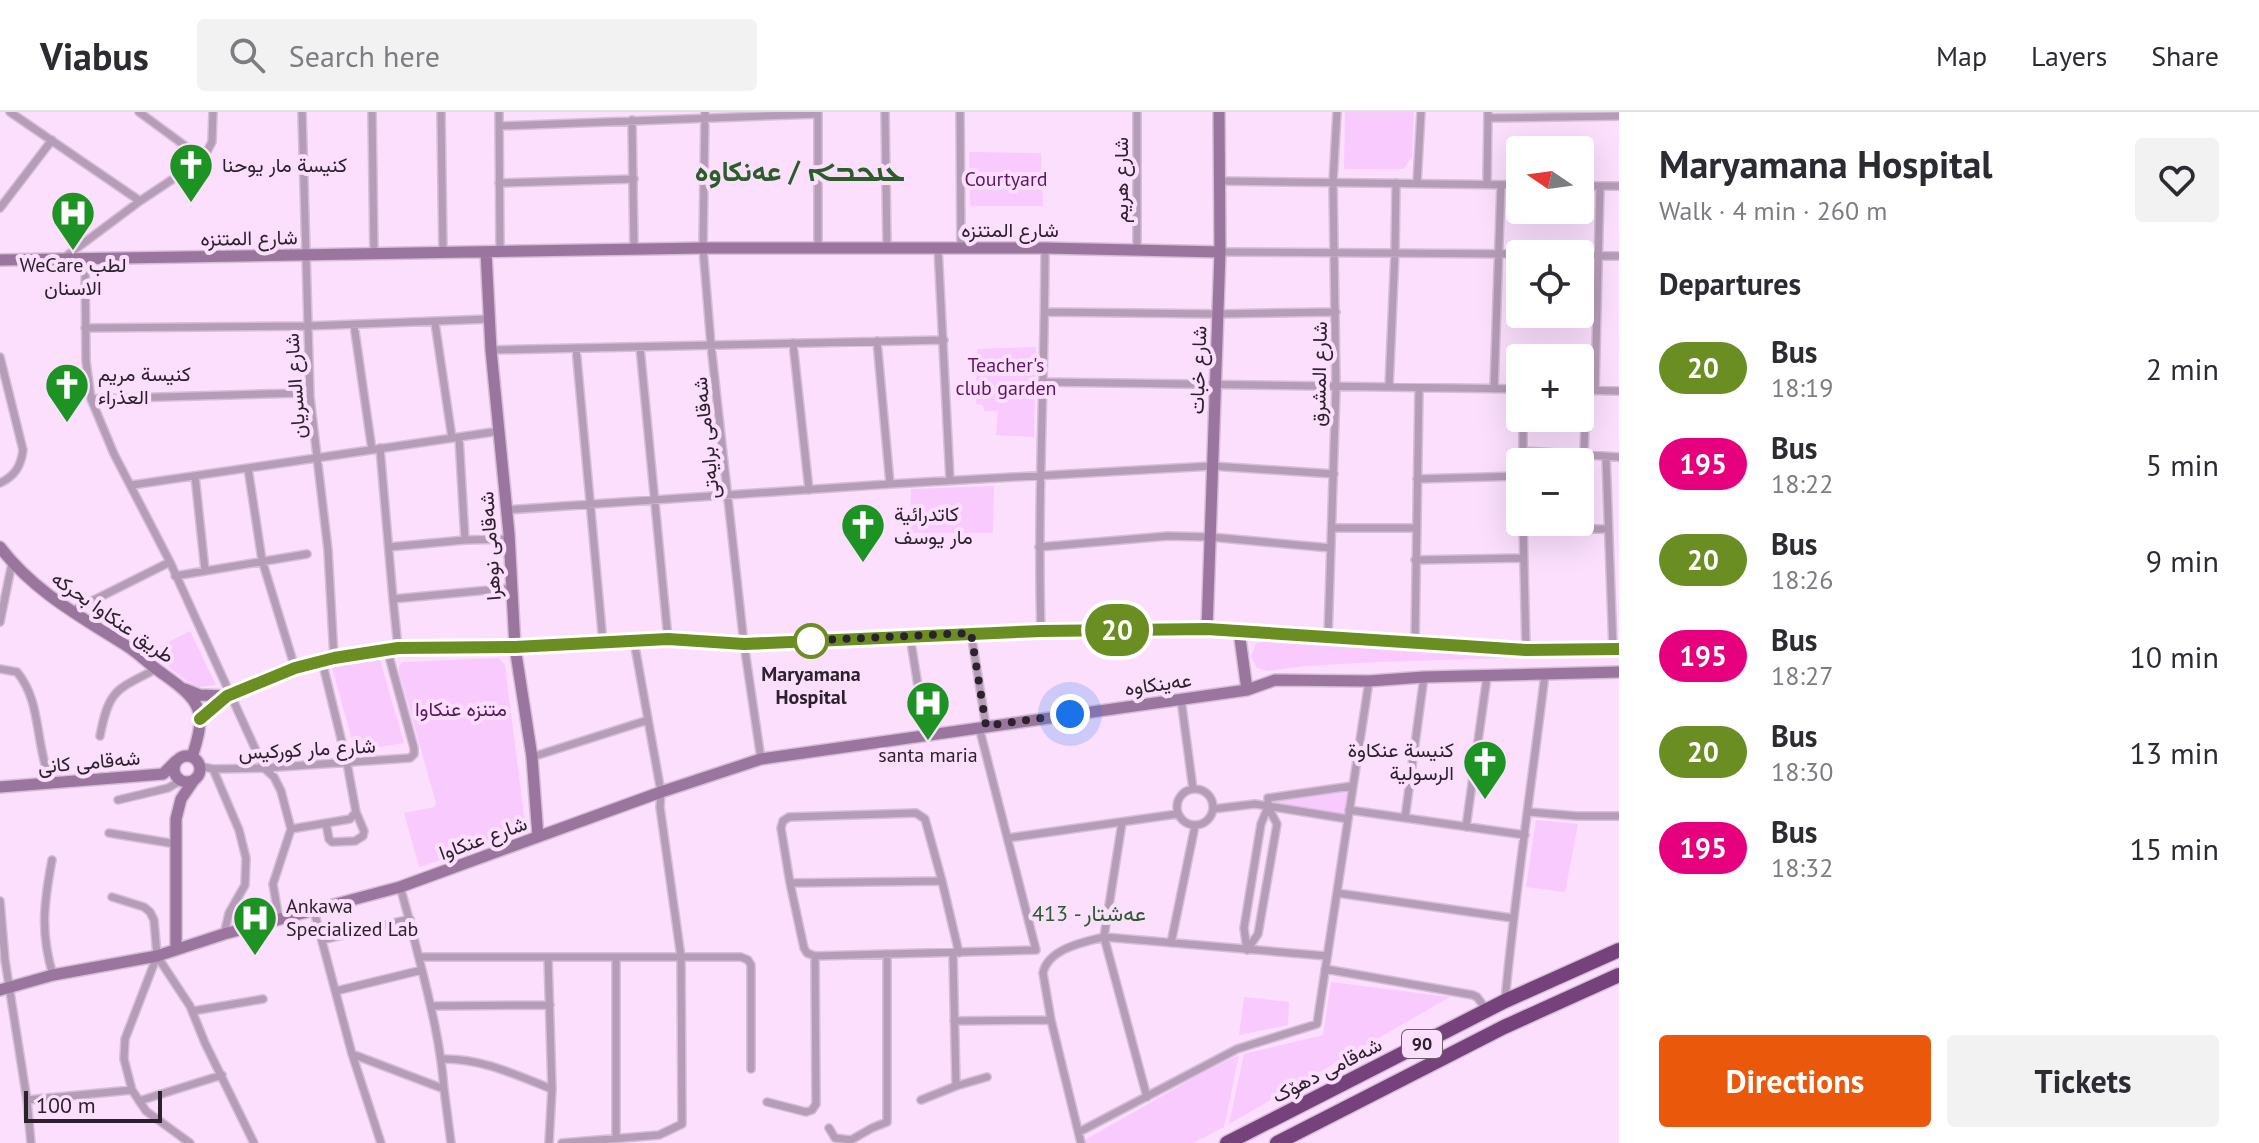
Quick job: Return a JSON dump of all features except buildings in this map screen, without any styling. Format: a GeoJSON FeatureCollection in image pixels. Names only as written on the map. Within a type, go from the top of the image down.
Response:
{"type":"FeatureCollection","features":[{"type":"Feature","properties":{"kind":"highway","name":"شەقامی دهۆک"},"geometry":{"type":"LineString","coordinates":[[1227,1143],[1505,1001],[1619,950]]}},
{"type":"Feature","properties":{"kind":"highway","name":"90"},"geometry":{"type":"LineString","coordinates":[[1277,1143],[1463,1048],[1619,975]]}},
{"type":"Feature","properties":{"kind":"highway"},"geometry":{"type":"LineString","coordinates":[[1453,1028],[1463,1048]]}},
{"type":"Feature","properties":{"kind":"street"},"geometry":{"type":"LineString","coordinates":[[10,112],[140,201]]}},
{"type":"Feature","properties":{"kind":"street"},"geometry":{"type":"LineString","coordinates":[[139,112],[203,159]]}},
{"type":"Feature","properties":{"kind":"street"},"geometry":{"type":"LineString","coordinates":[[63,259],[140,201],[203,159],[212,142],[213,112]]}},
{"type":"Feature","properties":{"kind":"street","name":"شارع السريان"},"geometry":{"type":"LineString","coordinates":[[302,112],[310,397],[328,550],[334,658]]}},
{"type":"Feature","properties":{"kind":"street"},"geometry":{"type":"LineString","coordinates":[[372,112],[374,254]]}},
{"type":"Feature","properties":{"kind":"street"},"geometry":{"type":"LineString","coordinates":[[441,112],[443,252]]}},
{"type":"Feature","properties":{"kind":"street"},"geometry":{"type":"LineString","coordinates":[[499,112],[500,251]]}},
{"type":"Feature","properties":{"kind":"street"},"geometry":{"type":"LineString","coordinates":[[885,112],[887,248]]}},
{"type":"Feature","properties":{"kind":"street"},"geometry":{"type":"LineString","coordinates":[[960,112],[961,248]]}},
{"type":"Feature","properties":{"kind":"street","name":"شارع هريم"},"geometry":{"type":"LineString","coordinates":[[1137,112],[1137,249]]}},
{"type":"Feature","properties":{"kind":"street","name":"شارع خبات"},"geometry":{"type":"LineString","coordinates":[[1207,629],[1220,252],[1219,112]]}},
{"type":"Feature","properties":{"kind":"street","name":"شارع المشرق"},"geometry":{"type":"LineString","coordinates":[[1328,637],[1336,387],[1333,182],[1337,112]]}},
{"type":"Feature","properties":{"kind":"street"},"geometry":{"type":"LineString","coordinates":[[1417,183],[1421,112]]}},
{"type":"Feature","properties":{"kind":"street"},"geometry":{"type":"LineString","coordinates":[[499,126],[705,115],[818,113],[818,248]]}},
{"type":"Feature","properties":{"kind":"street","name":"شەقامی برایەتی"},"geometry":{"type":"LineString","coordinates":[[705,115],[703,248],[711,345],[744,644],[761,759]]}},
{"type":"Feature","properties":{"kind":"street"},"geometry":{"type":"LineString","coordinates":[[1487,184],[1488,115],[1619,116]]}},
{"type":"Feature","properties":{"kind":"street"},"geometry":{"type":"LineString","coordinates":[[632,120],[634,249]]}},
{"type":"Feature","properties":{"kind":"street"},"geometry":{"type":"LineString","coordinates":[[0,208],[52,140]]}},
{"type":"Feature","properties":{"kind":"street"},"geometry":{"type":"LineString","coordinates":[[499,183],[634,179]]}},
{"type":"Feature","properties":{"kind":"street"},"geometry":{"type":"LineString","coordinates":[[1220,181],[1506,185]]}},
{"type":"Feature","properties":{"kind":"street"},"geometry":{"type":"LineString","coordinates":[[1389,387],[1396,183]]}},
{"type":"Feature","properties":{"kind":"street"},"geometry":{"type":"LineString","coordinates":[[1494,389],[1501,185]]}},
{"type":"Feature","properties":{"kind":"street"},"geometry":{"type":"LineString","coordinates":[[1594,186],[1619,186]]}},
{"type":"Feature","properties":{"kind":"street"},"geometry":{"type":"LineString","coordinates":[[1591,344],[1599,255],[1600,186]]}},
{"type":"Feature","properties":{"kind":"street","name":"شارع المتنزه"},"geometry":{"type":"LineString","coordinates":[[0,260],[703,248],[1045,248],[1506,254]]}},
{"type":"Feature","properties":{"kind":"street"},"geometry":{"type":"LineString","coordinates":[[938,248],[950,480]]}},
{"type":"Feature","properties":{"kind":"street"},"geometry":{"type":"LineString","coordinates":[[1041,631],[1039,547],[1045,248]]}},
{"type":"Feature","properties":{"kind":"street","name":"شەقامی نوهرا"},"geometry":{"type":"LineString","coordinates":[[486,252],[515,647],[532,757],[538,837]]}},
{"type":"Feature","properties":{"kind":"street"},"geometry":{"type":"LineString","coordinates":[[1594,255],[1619,256]]}},
{"type":"Feature","properties":{"kind":"street"},"geometry":{"type":"LineString","coordinates":[[85,258],[86,361],[91,399],[114,454],[170,562],[229,696],[264,768],[274,777],[281,791],[291,829],[273,884],[279,920]]}},
{"type":"Feature","properties":{"kind":"street"},"geometry":{"type":"LineString","coordinates":[[1045,312],[1336,312]]}},
{"type":"Feature","properties":{"kind":"street"},"geometry":{"type":"LineString","coordinates":[[85,328],[354,325],[489,319]]}},
{"type":"Feature","properties":{"kind":"street"},"geometry":{"type":"LineString","coordinates":[[435,323],[456,437],[465,540]]}},
{"type":"Feature","properties":{"kind":"street"},"geometry":{"type":"LineString","coordinates":[[354,325],[376,449],[389,547],[393,649]]}},
{"type":"Feature","properties":{"kind":"street"},"geometry":{"type":"LineString","coordinates":[[491,350],[944,340]]}},
{"type":"Feature","properties":{"kind":"street"},"geometry":{"type":"LineString","coordinates":[[877,341],[890,484]]}},
{"type":"Feature","properties":{"kind":"street"},"geometry":{"type":"LineString","coordinates":[[793,343],[809,490]]}},
{"type":"Feature","properties":{"kind":"street"},"geometry":{"type":"LineString","coordinates":[[640,347],[668,639]]}},
{"type":"Feature","properties":{"kind":"street"},"geometry":{"type":"LineString","coordinates":[[576,348],[603,643]]}},
{"type":"Feature","properties":{"kind":"street"},"geometry":{"type":"LineString","coordinates":[[0,357],[23,450],[17,470],[11,478],[0,483]]}},
{"type":"Feature","properties":{"kind":"street"},"geometry":{"type":"LineString","coordinates":[[1042,382],[1506,389]]}},
{"type":"Feature","properties":{"kind":"street"},"geometry":{"type":"LineString","coordinates":[[1415,642],[1419,388]]}},
{"type":"Feature","properties":{"kind":"street"},"geometry":{"type":"LineString","coordinates":[[1594,390],[1619,391]]}},
{"type":"Feature","properties":{"kind":"street"},"geometry":{"type":"LineString","coordinates":[[91,399],[300,393],[310,397]]}},
{"type":"Feature","properties":{"kind":"street"},"geometry":{"type":"LineString","coordinates":[[132,485],[500,431]]}},
{"type":"Feature","properties":{"kind":"street"},"geometry":{"type":"LineString","coordinates":[[1594,456],[1619,457]]}},
{"type":"Feature","properties":{"kind":"street"},"geometry":{"type":"LineString","coordinates":[[176,949],[177,808],[199,774],[196,761],[200,719],[229,696],[295,668],[393,649],[515,647],[668,639],[744,644],[1041,631],[1207,629],[1526,650],[1616,649],[1606,457]]}},
{"type":"Feature","properties":{"kind":"street"},"geometry":{"type":"LineString","coordinates":[[506,510],[1212,466],[1334,474]]}},
{"type":"Feature","properties":{"kind":"street"},"geometry":{"type":"LineString","coordinates":[[248,468],[262,560],[295,668]]}},
{"type":"Feature","properties":{"kind":"street"},"geometry":{"type":"LineString","coordinates":[[195,476],[205,570]]}},
{"type":"Feature","properties":{"kind":"street"},"geometry":{"type":"LineString","coordinates":[[1417,479],[1506,476]]}},
{"type":"Feature","properties":{"kind":"street"},"geometry":{"type":"LineString","coordinates":[[1332,528],[1416,528]]}},
{"type":"Feature","properties":{"kind":"street"},"geometry":{"type":"LineString","coordinates":[[1594,528],[1608,529]]}},
{"type":"Feature","properties":{"kind":"street"},"geometry":{"type":"LineString","coordinates":[[1039,547],[1168,536],[1331,548]]}},
{"type":"Feature","properties":{"kind":"street"},"geometry":{"type":"LineString","coordinates":[[1523,536],[1526,650]]}},
{"type":"Feature","properties":{"kind":"street"},"geometry":{"type":"LineString","coordinates":[[389,547],[509,539]]}},
{"type":"Feature","properties":{"kind":"street","name":"طريق عنكاوا بحركه"},"geometry":{"type":"LineString","coordinates":[[0,547],[12,563],[56,602],[133,650],[180,687],[196,704],[200,719]]}},
{"type":"Feature","properties":{"kind":"street"},"geometry":{"type":"LineString","coordinates":[[175,576],[307,554]]}},
{"type":"Feature","properties":{"kind":"street"},"geometry":{"type":"LineString","coordinates":[[1415,560],[1524,558]]}},
{"type":"Feature","properties":{"kind":"street"},"geometry":{"type":"LineString","coordinates":[[71,611],[170,562]]}},
{"type":"Feature","properties":{"kind":"street"},"geometry":{"type":"LineString","coordinates":[[0,622],[3,594],[12,563]]}},
{"type":"Feature","properties":{"kind":"street"},"geometry":{"type":"LineString","coordinates":[[393,599],[511,588]]}},
{"type":"Feature","properties":{"kind":"street"},"geometry":{"type":"LineString","coordinates":[[1239,631],[1247,690],[1275,680],[1369,681],[1619,672]]}},
{"type":"Feature","properties":{"kind":"street"},"geometry":{"type":"LineString","coordinates":[[956,1086],[956,953],[942,881],[925,819],[916,813],[789,817],[783,821],[781,828],[807,953],[815,956],[956,953],[1036,950],[983,727],[971,633]]}},
{"type":"Feature","properties":{"kind":"street"},"geometry":{"type":"LineString","coordinates":[[910,635],[926,736]]}},
{"type":"Feature","properties":{"kind":"street"},"geometry":{"type":"LineString","coordinates":[[562,1143],[659,1135],[682,1124],[681,957],[660,807],[661,792],[634,641]]}},
{"type":"Feature","properties":{"kind":"street","name":"شارع مار كوركيس"},"geometry":{"type":"LineString","coordinates":[[196,761],[213,769],[410,758],[414,754],[393,649]]}},
{"type":"Feature","properties":{"kind":"street"},"geometry":{"type":"LineString","coordinates":[[1568,651],[1568,673]]}},
{"type":"Feature","properties":{"kind":"street"},"geometry":{"type":"LineString","coordinates":[[322,661],[356,812],[364,831],[355,841],[332,842],[326,823]]}},
{"type":"Feature","properties":{"kind":"street"},"geometry":{"type":"LineString","coordinates":[[0,669],[17,672],[29,690],[50,783]]}},
{"type":"Feature","properties":{"kind":"street"},"geometry":{"type":"LineString","coordinates":[[100,736],[106,708],[115,692],[156,669]]}},
{"type":"Feature","properties":{"kind":"street"},"geometry":{"type":"LineString","coordinates":[[1505,1001],[1512,918],[1529,812],[1545,674]]}},
{"type":"Feature","properties":{"kind":"street"},"geometry":{"type":"LineString","coordinates":[[1405,818],[1424,677]]}},
{"type":"Feature","properties":{"kind":"street"},"geometry":{"type":"LineString","coordinates":[[1466,827],[1487,677]]}},
{"type":"Feature","properties":{"kind":"street"},"geometry":{"type":"LineString","coordinates":[[1079,1132],[1237,1049],[1317,1024],[1369,681]]}},
{"type":"Feature","properties":{"kind":"street"},"geometry":{"type":"LineString","coordinates":[[180,687],[200,695],[229,696]]}},
{"type":"Feature","properties":{"kind":"street","name":"عەینکاوە"},"geometry":{"type":"LineString","coordinates":[[983,727],[1247,690]]}},
{"type":"Feature","properties":{"kind":"street"},"geometry":{"type":"LineString","coordinates":[[1181,699],[1193,789]]}},
{"type":"Feature","properties":{"kind":"street"},"geometry":{"type":"LineString","coordinates":[[532,757],[648,720]]}},
{"type":"Feature","properties":{"kind":"street","name":"شارع عنكاوا"},"geometry":{"type":"LineString","coordinates":[[5,989],[53,975],[157,956],[224,934],[400,887],[761,759],[983,727]]}},
{"type":"Feature","properties":{"kind":"street"},"geometry":{"type":"LineString","coordinates":[[194,780],[187,783],[180,781],[174,773],[176,761],[183,756],[196,761]]}},
{"type":"Feature","properties":{"kind":"street","name":"شەقامی کانی"},"geometry":{"type":"LineString","coordinates":[[0,787],[163,774],[176,761]]}},
{"type":"Feature","properties":{"kind":"street"},"geometry":{"type":"LineString","coordinates":[[213,769],[239,830],[246,858],[245,885],[229,913],[224,934]]}},
{"type":"Feature","properties":{"kind":"street"},"geometry":{"type":"LineString","coordinates":[[118,800],[161,791],[180,781]]}},
{"type":"Feature","properties":{"kind":"street"},"geometry":{"type":"LineString","coordinates":[[1247,950],[1244,928],[1268,798],[1352,786]]}},
{"type":"Feature","properties":{"kind":"street"},"geometry":{"type":"LineString","coordinates":[[1198,789],[1208,794],[1213,809],[1209,819],[1195,826],[1184,822],[1177,814],[1177,803],[1187,790],[1198,789]]}},
{"type":"Feature","properties":{"kind":"street"},"geometry":{"type":"LineString","coordinates":[[1213,809],[1255,804],[1405,818],[1525,835]]}},
{"type":"Feature","properties":{"kind":"street"},"geometry":{"type":"LineString","coordinates":[[1247,950],[1258,934],[1277,824],[1268,807]]}},
{"type":"Feature","properties":{"kind":"street"},"geometry":{"type":"LineString","coordinates":[[291,829],[350,819],[356,812]]}},
{"type":"Feature","properties":{"kind":"street"},"geometry":{"type":"LineString","coordinates":[[1529,812],[1619,816]]}},
{"type":"Feature","properties":{"kind":"street"},"geometry":{"type":"LineString","coordinates":[[1008,838],[1177,814]]}},
{"type":"Feature","properties":{"kind":"street"},"geometry":{"type":"LineString","coordinates":[[1122,823],[1104,937],[1147,1097]]}},
{"type":"Feature","properties":{"kind":"street"},"geometry":{"type":"LineString","coordinates":[[1171,943],[1195,826]]}},
{"type":"Feature","properties":{"kind":"street"},"geometry":{"type":"LineString","coordinates":[[109,833],[176,844]]}},
{"type":"Feature","properties":{"kind":"street"},"geometry":{"type":"LineString","coordinates":[[52,860],[44,916],[46,952],[53,975]]}},
{"type":"Feature","properties":{"kind":"street"},"geometry":{"type":"LineString","coordinates":[[790,883],[942,881]]}},
{"type":"Feature","properties":{"kind":"street"},"geometry":{"type":"LineString","coordinates":[[400,887],[442,1059],[451,1143]]}},
{"type":"Feature","properties":{"kind":"street"},"geometry":{"type":"LineString","coordinates":[[1337,893],[1512,918]]}},
{"type":"Feature","properties":{"kind":"street"},"geometry":{"type":"LineString","coordinates":[[112,897],[144,907],[154,920],[157,956],[125,1039],[124,1059],[132,1090],[146,1111],[190,1143]]}},
{"type":"Feature","properties":{"kind":"street"},"geometry":{"type":"LineString","coordinates":[[0,901],[5,989],[27,1100],[31,1143]]}},
{"type":"Feature","properties":{"kind":"street"},"geometry":{"type":"LineString","coordinates":[[314,911],[352,1054],[381,1143]]}},
{"type":"Feature","properties":{"kind":"street"},"geometry":{"type":"LineString","coordinates":[[322,940],[410,919]]}},
{"type":"Feature","properties":{"kind":"street"},"geometry":{"type":"LineString","coordinates":[[1081,1143],[1044,981],[1045,966],[1050,960],[1080,942],[1104,937],[1327,956]]}},
{"type":"Feature","properties":{"kind":"street"},"geometry":{"type":"LineString","coordinates":[[829,1128],[835,1138],[851,1140],[887,1122],[887,954]]}},
{"type":"Feature","properties":{"kind":"street"},"geometry":{"type":"LineString","coordinates":[[157,956],[193,1011],[205,1043],[254,1143]]}},
{"type":"Feature","properties":{"kind":"street"},"geometry":{"type":"LineString","coordinates":[[767,1102],[806,1112],[816,1104],[815,956]]}},
{"type":"Feature","properties":{"kind":"street"},"geometry":{"type":"LineString","coordinates":[[419,957],[741,957],[751,965],[751,1069]]}},
{"type":"Feature","properties":{"kind":"street"},"geometry":{"type":"LineString","coordinates":[[548,957],[552,1089],[549,1143]]}},
{"type":"Feature","properties":{"kind":"street"},"geometry":{"type":"LineString","coordinates":[[616,957],[616,1138]]}},
{"type":"Feature","properties":{"kind":"street"},"geometry":{"type":"LineString","coordinates":[[1325,969],[1473,995],[1487,1010]]}},
{"type":"Feature","properties":{"kind":"street"},"geometry":{"type":"LineString","coordinates":[[336,991],[422,970]]}},
{"type":"Feature","properties":{"kind":"street"},"geometry":{"type":"LineString","coordinates":[[193,1011],[263,999]]}},
{"type":"Feature","properties":{"kind":"street"},"geometry":{"type":"LineString","coordinates":[[431,1006],[550,1005]]}},
{"type":"Feature","properties":{"kind":"street"},"geometry":{"type":"LineString","coordinates":[[954,1021],[1051,1020]]}},
{"type":"Feature","properties":{"kind":"street"},"geometry":{"type":"LineString","coordinates":[[352,1054],[444,1089]]}},
{"type":"Feature","properties":{"kind":"street"},"geometry":{"type":"LineString","coordinates":[[442,1059],[463,1058],[491,1065],[552,1089]]}},
{"type":"Feature","properties":{"kind":"street"},"geometry":{"type":"LineString","coordinates":[[139,1101],[222,1075]]}},
{"type":"Feature","properties":{"kind":"street"},"geometry":{"type":"LineString","coordinates":[[921,1100],[987,1077]]}},
{"type":"Feature","properties":{"kind":"street"},"geometry":{"type":"LineString","coordinates":[[27,1100],[132,1090]]}},
{"type":"Feature","properties":{"kind":"green space"},"geometry":{"type":"Polygon","coordinates":[[[1345,112],[1414,112],[1412,157],[1403,169],[1344,169],[1345,112]]]}},
{"type":"Feature","properties":{"kind":"green space","name":"Courtyard"},"geometry":{"type":"Polygon","coordinates":[[[969,152],[1041,153],[1043,206],[970,206],[969,152]]]}},
{"type":"Feature","properties":{"kind":"green space","name":"Teacher's club garden"},"geometry":{"type":"Polygon","coordinates":[[[1036,347],[1034,437],[996,435],[998,411],[984,411],[983,405],[976,404],[977,349],[1036,347]]]}},
{"type":"Feature","properties":{"kind":"green space"},"geometry":{"type":"Polygon","coordinates":[[[994,486],[993,533],[910,533],[911,489],[994,486]]]}},
{"type":"Feature","properties":{"kind":"green space"},"geometry":{"type":"Polygon","coordinates":[[[190,631],[216,685],[199,687],[149,652],[190,631]]]}},
{"type":"Feature","properties":{"kind":"green space"},"geometry":{"type":"Polygon","coordinates":[[[1256,643],[1554,649],[1553,656],[1379,662],[1268,671],[1257,668],[1251,657],[1256,643]]]}},
{"type":"Feature","properties":{"kind":"green space","name":"متنزه عنكاوا"},"geometry":{"type":"Polygon","coordinates":[[[499,658],[505,665],[525,824],[495,843],[419,867],[404,813],[434,807],[436,803],[399,666],[403,662],[499,658]]]}},
{"type":"Feature","properties":{"kind":"green space"},"geometry":{"type":"Polygon","coordinates":[[[380,660],[404,743],[355,751],[332,667],[380,660]]]}},
{"type":"Feature","properties":{"kind":"green space"},"geometry":{"type":"Polygon","coordinates":[[[1349,790],[1345,816],[1270,805],[1270,801],[1349,790]]]}},
{"type":"Feature","properties":{"kind":"green space"},"geometry":{"type":"Polygon","coordinates":[[[1536,820],[1578,824],[1565,892],[1526,887],[1536,820]]]}},
{"type":"Feature","properties":{"kind":"green space"},"geometry":{"type":"Polygon","coordinates":[[[1331,982],[1450,997],[1229,1124],[1244,1054],[1323,1035],[1331,982]]]}},
{"type":"Feature","properties":{"kind":"green space"},"geometry":{"type":"Polygon","coordinates":[[[1244,997],[1289,1002],[1288,1025],[1239,1035],[1244,997]]]}},
{"type":"Feature","properties":{"kind":"green space"},"geometry":{"type":"Polygon","coordinates":[[[1239,1055],[1224,1127],[1193,1143],[1086,1143],[1085,1140],[1239,1055]]]}},
{"type":"Feature","properties":{"kind":"bus line","name":"20"},"geometry":{"type":"LineString","coordinates":[[200,719],[227,696],[295,668],[398,648],[515,647],[668,639],[744,644],[910,635],[1207,629],[1526,650],[1619,649]]}},
{"type":"Feature","properties":{"kind":"place","name":"كنيسة مار يوحنا"},"geometry":{"type":"Point","coordinates":[191,204]}},
{"type":"Feature","properties":{"kind":"place","name":"WeCare لطب الاسنان"},"geometry":{"type":"Point","coordinates":[73,252]}},
{"type":"Feature","properties":{"kind":"place","name":"كنيسة مريم العذراء"},"geometry":{"type":"Point","coordinates":[67,424]}},
{"type":"Feature","properties":{"kind":"place","name":"كاتدرائية مار يوسف"},"geometry":{"type":"Point","coordinates":[863,564]}},
{"type":"Feature","properties":{"kind":"place","name":"Maryamana Hospital"},"geometry":{"type":"Point","coordinates":[811,641]}},
{"type":"Feature","properties":{"kind":"place","name":"santa maria"},"geometry":{"type":"Point","coordinates":[928,742]}},
{"type":"Feature","properties":{"kind":"place","name":"كنيسة عنكاوة الرسولية"},"geometry":{"type":"Point","coordinates":[1485,801]}},
{"type":"Feature","properties":{"kind":"place","name":"Ankawa Specialized Lab"},"geometry":{"type":"Point","coordinates":[255,957]}},
{"type":"Feature","properties":{"kind":"district","name":"ܥܢܟܒܐ / عەنکاوە"},"geometry":{"type":"Point","coordinates":[800,171]}},
{"type":"Feature","properties":{"kind":"district","name":"عه‌شتار - 413"},"geometry":{"type":"Point","coordinates":[1089,913]}},
{"type":"Feature","properties":{"kind":"route"},"geometry":{"type":"LineString","coordinates":[[811,641],[800,641],[971,633],[986,726],[1070,714]]}}]}
